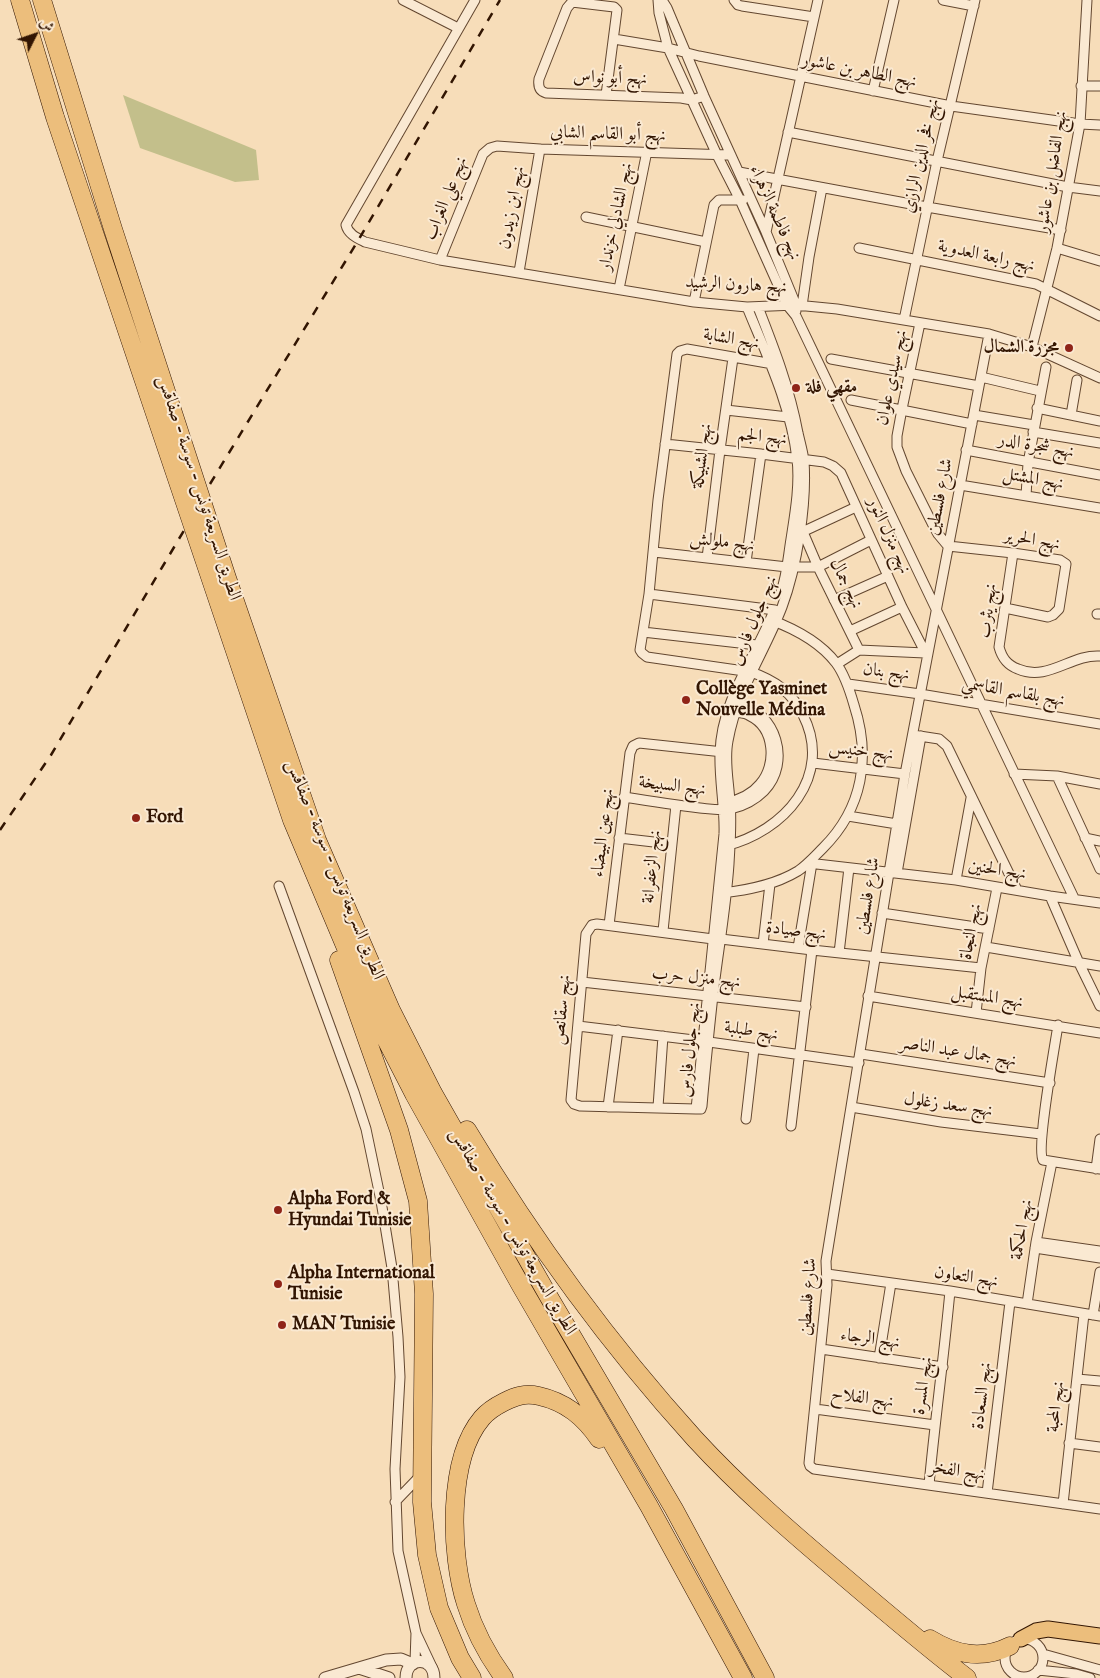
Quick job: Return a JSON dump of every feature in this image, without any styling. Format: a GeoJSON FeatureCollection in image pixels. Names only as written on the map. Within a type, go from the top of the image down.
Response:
{"type":"FeatureCollection","features":[{"type":"Feature","properties":{"kind":"highway","name":"الطريق السريعة تونس - سوسة - صفاقس"},"geometry":{"type":"LineString","coordinates":[[20,0],[58,124],[292,820],[378,1024],[418,1102],[521,1286],[649,1506],[743,1678]]}},
{"type":"Feature","properties":{"kind":"highway","name":"الطريق السريعة تونس - سوسة - صفاقس"},"geometry":{"type":"LineString","coordinates":[[42,0],[116,238],[317,840],[391,1010],[437,1101],[549,1297],[674,1508],[765,1678]]}},
{"type":"Feature","properties":{"kind":"highway"},"geometry":{"type":"LineString","coordinates":[[158,422],[177,486],[293,836],[348,984],[399,1130],[416,1193],[424,1294],[423,1474],[424,1528],[427,1555],[432,1584],[439,1608],[460,1658],[472,1678]]}},
{"type":"Feature","properties":{"kind":"highway"},"geometry":{"type":"LineString","coordinates":[[391,1010],[430,1067],[483,1157],[561,1275],[696,1439],[785,1526],[891,1617],[967,1678]]}},
{"type":"Feature","properties":{"kind":"highway"},"geometry":{"type":"LineString","coordinates":[[504,1678],[483,1644],[469,1613],[460,1583],[456,1559],[455,1505],[458,1477],[468,1442],[483,1417],[494,1407],[518,1395],[531,1394],[566,1406],[581,1416],[589,1425],[635,1490],[649,1506]]}},
{"type":"Feature","properties":{"kind":"highway"},"geometry":{"type":"LineString","coordinates":[[891,1617],[938,1644],[961,1653],[982,1655],[1000,1651],[1015,1642]]}},
{"type":"Feature","properties":{"kind":"main road"},"geometry":{"type":"LineString","coordinates":[[1015,1642],[1036,1631],[1048,1629],[1100,1636]]}},
{"type":"Feature","properties":{"kind":"street"},"geometry":{"type":"LineString","coordinates":[[403,0],[458,28],[475,0]]}},
{"type":"Feature","properties":{"kind":"street","name":"نهج فاطمة الزهراء"},"geometry":{"type":"LineString","coordinates":[[658,0],[659,13],[668,48],[716,155],[795,306]]}},
{"type":"Feature","properties":{"kind":"street","name":"نهج فاطمة الزهراء"},"geometry":{"type":"LineString","coordinates":[[662,0],[766,232],[795,306],[796,316],[936,609]]}},
{"type":"Feature","properties":{"kind":"street"},"geometry":{"type":"LineString","coordinates":[[734,0],[738,5],[742,6],[814,17]]}},
{"type":"Feature","properties":{"kind":"street"},"geometry":{"type":"LineString","coordinates":[[766,232],[818,0]]}},
{"type":"Feature","properties":{"kind":"street"},"geometry":{"type":"LineString","coordinates":[[873,91],[894,0]]}},
{"type":"Feature","properties":{"kind":"street"},"geometry":{"type":"LineString","coordinates":[[943,0],[975,3]]}},
{"type":"Feature","properties":{"kind":"street","name":"نهج الفاضل بن عاشور"},"geometry":{"type":"LineString","coordinates":[[1032,347],[1061,230],[1080,124],[1086,0]]}},
{"type":"Feature","properties":{"kind":"street","name":"نهج أبو نواس"},"geometry":{"type":"LineString","coordinates":[[614,39],[618,10],[614,7],[570,3],[539,79],[541,91],[546,93],[692,100]]}},
{"type":"Feature","properties":{"kind":"street","name":"نهج فخر الدين الرازي"},"geometry":{"type":"LineString","coordinates":[[904,320],[915,259],[975,3]]}},
{"type":"Feature","properties":{"kind":"street","name":"نهج هارون الرشيد"},"geometry":{"type":"LineString","coordinates":[[458,28],[346,225],[348,231],[365,242],[440,260],[694,302],[747,307],[795,306],[836,309],[989,334],[1032,347],[1100,378]]}},
{"type":"Feature","properties":{"kind":"street"},"geometry":{"type":"LineString","coordinates":[[606,95],[614,39]]}},
{"type":"Feature","properties":{"kind":"street","name":"نهج الطاهر بن عاشور"},"geometry":{"type":"LineString","coordinates":[[614,39],[668,48],[800,77],[951,106],[1080,124],[1100,125]]}},
{"type":"Feature","properties":{"kind":"street"},"geometry":{"type":"LineString","coordinates":[[681,98],[687,90],[700,85]]}},
{"type":"Feature","properties":{"kind":"street"},"geometry":{"type":"LineString","coordinates":[[1081,86],[1100,86]]}},
{"type":"Feature","properties":{"kind":"street"},"geometry":{"type":"LineString","coordinates":[[692,100],[704,96]]}},
{"type":"Feature","properties":{"kind":"street"},"geometry":{"type":"LineString","coordinates":[[788,132],[1068,187],[1100,191]]}},
{"type":"Feature","properties":{"kind":"street","name":"نهج أبو القاسم الشابي"},"geometry":{"type":"LineString","coordinates":[[485,150],[496,146],[731,155]]}},
{"type":"Feature","properties":{"kind":"street","name":"نهج ابن زيدون"},"geometry":{"type":"LineString","coordinates":[[519,272],[540,149]]}},
{"type":"Feature","properties":{"kind":"street","name":"نهج علي الغراب"},"geometry":{"type":"LineString","coordinates":[[440,260],[485,150]]}},
{"type":"Feature","properties":{"kind":"street","name":"نهج الشادلي خزندار"},"geometry":{"type":"LineString","coordinates":[[619,289],[647,151]]}},
{"type":"Feature","properties":{"kind":"street"},"geometry":{"type":"LineString","coordinates":[[739,172],[1061,230]]}},
{"type":"Feature","properties":{"kind":"street"},"geometry":{"type":"LineString","coordinates":[[795,306],[809,257],[822,188]]}},
{"type":"Feature","properties":{"kind":"street"},"geometry":{"type":"LineString","coordinates":[[694,302],[714,205],[719,200],[751,200]]}},
{"type":"Feature","properties":{"kind":"street"},"geometry":{"type":"LineString","coordinates":[[586,217],[706,242]]}},
{"type":"Feature","properties":{"kind":"street","name":"نهج رابعة العدوية"},"geometry":{"type":"LineString","coordinates":[[859,248],[1025,281],[1047,289],[1100,316]]}},
{"type":"Feature","properties":{"kind":"street"},"geometry":{"type":"LineString","coordinates":[[1057,248],[1100,261]]}},
{"type":"Feature","properties":{"kind":"street","name":"نهج جلول فارس"},"geometry":{"type":"LineString","coordinates":[[658,1107],[696,1109],[723,893],[726,846],[723,752],[730,705],[788,591],[791,567],[800,459],[770,363],[747,307]]}},
{"type":"Feature","properties":{"kind":"street","name":"نهج جلول فارس"},"geometry":{"type":"LineString","coordinates":[[723,752],[757,645],[773,621],[774,610],[791,567],[801,532],[800,459],[793,408],[780,365],[758,307]]}},
{"type":"Feature","properties":{"kind":"street","name":"نهج سيدي علوان"},"geometry":{"type":"LineString","coordinates":[[920,323],[902,408],[897,447],[900,458],[938,534],[948,546]]}},
{"type":"Feature","properties":{"kind":"street","name":"شارع فلسطين"},"geometry":{"type":"LineString","coordinates":[[810,1466],[828,1285],[826,1262],[860,1058],[868,996],[882,913],[893,872],[897,824],[905,774],[917,735],[920,694],[926,654],[989,334]]}},
{"type":"Feature","properties":{"kind":"street","name":"نهج الشابة"},"geometry":{"type":"LineString","coordinates":[[665,444],[677,354],[680,351],[686,349],[780,365]]}},
{"type":"Feature","properties":{"kind":"street","name":"نهج الشبيكة"},"geometry":{"type":"LineString","coordinates":[[707,558],[733,358]]}},
{"type":"Feature","properties":{"kind":"street"},"geometry":{"type":"LineString","coordinates":[[831,359],[909,373],[1040,391]]}},
{"type":"Feature","properties":{"kind":"street"},"geometry":{"type":"LineString","coordinates":[[1026,496],[1033,428],[1046,368]]}},
{"type":"Feature","properties":{"kind":"street"},"geometry":{"type":"LineString","coordinates":[[1071,415],[1077,380]]}},
{"type":"Feature","properties":{"kind":"street"},"geometry":{"type":"LineString","coordinates":[[852,400],[1033,428],[1100,443]]}},
{"type":"Feature","properties":{"kind":"street"},"geometry":{"type":"LineString","coordinates":[[1037,408],[1100,421]]}},
{"type":"Feature","properties":{"kind":"street"},"geometry":{"type":"LineString","coordinates":[[726,410],[788,417]]}},
{"type":"Feature","properties":{"kind":"street"},"geometry":{"type":"LineString","coordinates":[[665,444],[649,594],[640,650],[647,657],[748,671],[777,684],[799,706],[808,724],[813,741],[813,762],[808,780],[798,798],[787,812],[756,834],[726,846]]}},
{"type":"Feature","properties":{"kind":"street","name":"نهج الجم"},"geometry":{"type":"LineString","coordinates":[[665,444],[800,459]]}},
{"type":"Feature","properties":{"kind":"street","name":"نهج شجرة الدر"},"geometry":{"type":"LineString","coordinates":[[966,450],[1100,475]]}},
{"type":"Feature","properties":{"kind":"street"},"geometry":{"type":"LineString","coordinates":[[746,562],[761,454]]}},
{"type":"Feature","properties":{"kind":"street","name":"نهج منزل النور"},"geometry":{"type":"LineString","coordinates":[[800,459],[824,462],[833,466],[841,473],[902,607],[926,654]]}},
{"type":"Feature","properties":{"kind":"street","name":"نهج المشتل"},"geometry":{"type":"LineString","coordinates":[[960,485],[1100,508]]}},
{"type":"Feature","properties":{"kind":"street"},"geometry":{"type":"LineString","coordinates":[[801,532],[856,507]]}},
{"type":"Feature","properties":{"kind":"street","name":"نهج جمال"},"geometry":{"type":"LineString","coordinates":[[801,532],[859,650]]}},
{"type":"Feature","properties":{"kind":"street"},"geometry":{"type":"LineString","coordinates":[[818,567],[871,540]]}},
{"type":"Feature","properties":{"kind":"street","name":"نهج الحرير"},"geometry":{"type":"LineString","coordinates":[[948,546],[1060,560],[1066,564],[1067,568],[1059,609],[1053,615],[1048,616],[1005,608]]}},
{"type":"Feature","properties":{"kind":"street","name":"نهج ملولش"},"geometry":{"type":"LineString","coordinates":[[654,552],[791,567],[818,567]]}},
{"type":"Feature","properties":{"kind":"street","name":"نهج يثرب"},"geometry":{"type":"LineString","coordinates":[[1013,553],[999,647],[1002,656],[1010,666],[1025,672],[1040,673],[1086,657],[1100,656]]}},
{"type":"Feature","properties":{"kind":"street"},"geometry":{"type":"LineString","coordinates":[[834,600],[888,576]]}},
{"type":"Feature","properties":{"kind":"street"},"geometry":{"type":"LineString","coordinates":[[649,594],[774,610]]}},
{"type":"Feature","properties":{"kind":"street"},"geometry":{"type":"LineString","coordinates":[[850,631],[902,607]]}},
{"type":"Feature","properties":{"kind":"street"},"geometry":{"type":"LineString","coordinates":[[936,609],[979,703],[1074,898]]}},
{"type":"Feature","properties":{"kind":"street"},"geometry":{"type":"LineString","coordinates":[[723,893],[770,884],[798,871],[810,863],[831,840],[848,816],[856,798],[863,769],[862,740],[858,716],[848,684],[837,664],[808,637],[773,621]]}},
{"type":"Feature","properties":{"kind":"street"},"geometry":{"type":"LineString","coordinates":[[643,632],[757,645]]}},
{"type":"Feature","properties":{"kind":"street"},"geometry":{"type":"LineString","coordinates":[[837,664],[859,650],[926,654]]}},
{"type":"Feature","properties":{"kind":"street","name":"نهج بنان"},"geometry":{"type":"LineString","coordinates":[[848,684],[920,694]]}},
{"type":"Feature","properties":{"kind":"street","name":"نهج بلقاسم القاسمي"},"geometry":{"type":"LineString","coordinates":[[920,694],[1100,724]]}},
{"type":"Feature","properties":{"kind":"street"},"geometry":{"type":"LineString","coordinates":[[724,807],[750,801],[764,790],[772,779],[777,767],[779,754],[773,731],[768,722],[753,708],[738,703]]}},
{"type":"Feature","properties":{"kind":"street"},"geometry":{"type":"LineString","coordinates":[[724,807],[747,795],[761,784],[771,766],[772,755],[769,738],[761,725],[749,715],[735,712]]}},
{"type":"Feature","properties":{"kind":"street"},"geometry":{"type":"LineString","coordinates":[[893,872],[917,735],[939,739],[947,746],[1017,890]]}},
{"type":"Feature","properties":{"kind":"street","name":"نهج عين البيضاء"},"geometry":{"type":"LineString","coordinates":[[609,925],[624,797],[630,753],[633,746],[639,743],[723,752]]}},
{"type":"Feature","properties":{"kind":"street","name":"نهج خنيس"},"geometry":{"type":"LineString","coordinates":[[813,762],[905,774]]}},
{"type":"Feature","properties":{"kind":"street"},"geometry":{"type":"LineString","coordinates":[[1014,774],[1057,776],[1100,784]]}},
{"type":"Feature","properties":{"kind":"street"},"geometry":{"type":"LineString","coordinates":[[1057,776],[1100,868]]}},
{"type":"Feature","properties":{"kind":"street","name":"نهج السبيخة"},"geometry":{"type":"LineString","coordinates":[[624,797],[676,805],[724,807]]}},
{"type":"Feature","properties":{"kind":"street"},"geometry":{"type":"LineString","coordinates":[[956,880],[971,797]]}},
{"type":"Feature","properties":{"kind":"street","name":"نهج الزعفرانة"},"geometry":{"type":"LineString","coordinates":[[663,932],[676,805]]}},
{"type":"Feature","properties":{"kind":"street"},"geometry":{"type":"LineString","coordinates":[[848,816],[897,824]]}},
{"type":"Feature","properties":{"kind":"street"},"geometry":{"type":"LineString","coordinates":[[619,838],[671,844]]}},
{"type":"Feature","properties":{"kind":"street"},"geometry":{"type":"LineString","coordinates":[[1085,838],[1100,841]]}},
{"type":"Feature","properties":{"kind":"street"},"geometry":{"type":"LineString","coordinates":[[798,948],[810,863]]}},
{"type":"Feature","properties":{"kind":"street","name":"نهج الحنين"},"geometry":{"type":"LineString","coordinates":[[810,863],[956,880],[1100,903]]}},
{"type":"Feature","properties":{"kind":"street"},"geometry":{"type":"LineString","coordinates":[[839,953],[849,868]]}},
{"type":"Feature","properties":{"kind":"street"},"geometry":{"type":"LineString","coordinates":[[763,944],[770,884]]}},
{"type":"Feature","properties":{"kind":"street"},"geometry":{"type":"LineString","coordinates":[[279,886],[366,1129],[381,1201],[392,1268],[400,1377],[396,1439],[395,1502],[398,1550],[416,1633],[434,1675]]}},
{"type":"Feature","properties":{"kind":"street","name":"نهج النجاة"},"geometry":{"type":"LineString","coordinates":[[976,1013],[981,968],[997,888]]}},
{"type":"Feature","properties":{"kind":"street"},"geometry":{"type":"LineString","coordinates":[[1050,896],[1100,1006]]}},
{"type":"Feature","properties":{"kind":"street"},"geometry":{"type":"LineString","coordinates":[[882,913],[989,929]]}},
{"type":"Feature","properties":{"kind":"street","name":"نهج صيادة"},"geometry":{"type":"LineString","coordinates":[[592,925],[609,925],[812,950],[981,968]]}},
{"type":"Feature","properties":{"kind":"street","name":"نهج سقانص"},"geometry":{"type":"LineString","coordinates":[[592,925],[586,934],[571,1100],[574,1104],[580,1106],[608,1106]]}},
{"type":"Feature","properties":{"kind":"street"},"geometry":{"type":"LineString","coordinates":[[986,947],[1100,966]]}},
{"type":"Feature","properties":{"kind":"street"},"geometry":{"type":"LineString","coordinates":[[792,1126],[812,950]]}},
{"type":"Feature","properties":{"kind":"street","name":"نهج منزل حرب"},"geometry":{"type":"LineString","coordinates":[[582,982],[806,1007]]}},
{"type":"Feature","properties":{"kind":"street","name":"نهج المستقبل"},"geometry":{"type":"LineString","coordinates":[[868,996],[1100,1033]]}},
{"type":"Feature","properties":{"kind":"street"},"geometry":{"type":"LineString","coordinates":[[1058,1025],[1041,1134],[1041,1158],[1052,1162],[1098,1169],[1100,1138]]}},
{"type":"Feature","properties":{"kind":"street","name":"نهج طبلبة"},"geometry":{"type":"LineString","coordinates":[[578,1026],[706,1041],[799,1055],[860,1058]]}},
{"type":"Feature","properties":{"kind":"street"},"geometry":{"type":"LineString","coordinates":[[618,1030],[608,1106],[658,1107],[663,1036]]}},
{"type":"Feature","properties":{"kind":"street"},"geometry":{"type":"LineString","coordinates":[[746,1119],[754,1048]]}},
{"type":"Feature","properties":{"kind":"street","name":"نهج جمال عبد الناصر"},"geometry":{"type":"LineString","coordinates":[[860,1058],[1050,1083]]}},
{"type":"Feature","properties":{"kind":"street","name":"نهج سعد زغلول"},"geometry":{"type":"LineString","coordinates":[[851,1107],[941,1122],[1041,1134]]}},
{"type":"Feature","properties":{"kind":"street","name":"نهج الحكمة"},"geometry":{"type":"LineString","coordinates":[[1027,1304],[1035,1245],[1052,1162]]}},
{"type":"Feature","properties":{"kind":"street"},"geometry":{"type":"LineString","coordinates":[[1035,1245],[1100,1251]]}},
{"type":"Feature","properties":{"kind":"street"},"geometry":{"type":"LineString","coordinates":[[1035,1245],[1100,1258]]}},
{"type":"Feature","properties":{"kind":"street","name":"نهج المحبة"},"geometry":{"type":"LineString","coordinates":[[1063,1504],[1077,1379],[1100,1272]]}},
{"type":"Feature","properties":{"kind":"street","name":"نهج التعاون"},"geometry":{"type":"LineString","coordinates":[[827,1274],[1092,1315]]}},
{"type":"Feature","properties":{"kind":"street"},"geometry":{"type":"LineString","coordinates":[[879,1358],[891,1283]]}},
{"type":"Feature","properties":{"kind":"street","name":"نهج المسرة"},"geometry":{"type":"LineString","coordinates":[[929,1485],[935,1425],[944,1367],[950,1292]]}},
{"type":"Feature","properties":{"kind":"street","name":"نهج السعادة"},"geometry":{"type":"LineString","coordinates":[[987,1493],[1010,1302]]}},
{"type":"Feature","properties":{"kind":"street","name":"نهج الرجاء"},"geometry":{"type":"LineString","coordinates":[[821,1349],[944,1367]]}},
{"type":"Feature","properties":{"kind":"street"},"geometry":{"type":"LineString","coordinates":[[1077,1379],[1100,1381]]}},
{"type":"Feature","properties":{"kind":"street","name":"نهج الفلاح"},"geometry":{"type":"LineString","coordinates":[[815,1409],[935,1425]]}},
{"type":"Feature","properties":{"kind":"street"},"geometry":{"type":"LineString","coordinates":[[1069,1443],[1100,1447]]}},
{"type":"Feature","properties":{"kind":"street","name":"نهج الفخر"},"geometry":{"type":"LineString","coordinates":[[810,1466],[814,1469],[1100,1509]]}},
{"type":"Feature","properties":{"kind":"street"},"geometry":{"type":"LineString","coordinates":[[395,1502],[423,1474]]}},
{"type":"Feature","properties":{"kind":"street"},"geometry":{"type":"LineString","coordinates":[[406,1678],[408,1668],[414,1663],[416,1633]]}},
{"type":"Feature","properties":{"kind":"street"},"geometry":{"type":"LineString","coordinates":[[1038,1670],[1043,1660],[1043,1654],[1037,1644],[1032,1640],[1015,1642],[1006,1657],[1006,1664],[1014,1674],[1027,1676],[1038,1670],[1076,1674],[1090,1678]]}},
{"type":"Feature","properties":{"kind":"street"},"geometry":{"type":"LineString","coordinates":[[1043,1654],[1100,1670]]}},
{"type":"Feature","properties":{"kind":"street"},"geometry":{"type":"LineString","coordinates":[[325,1678],[395,1659],[414,1663],[424,1662],[434,1675]]}},
{"type":"Feature","properties":{"kind":"street"},"geometry":{"type":"LineString","coordinates":[[359,1668],[389,1678]]}},
{"type":"Feature","properties":{"kind":"shaded area"},"geometry":{"type":"Polygon","coordinates":[[[123,95],[256,150],[259,180],[235,182],[140,148],[123,95]]]}},
{"type":"Feature","properties":{"kind":"railway"},"geometry":{"type":"LineString","coordinates":[[210,484],[359,239],[500,0]]}},
{"type":"Feature","properties":{"kind":"railway"},"geometry":{"type":"LineString","coordinates":[[0,830],[51,755],[186,527]]}},
{"type":"Feature","properties":{"kind":"place","name":"مجزرة الشمال"},"geometry":{"type":"Point","coordinates":[1069,348]}},
{"type":"Feature","properties":{"kind":"place","name":"مقهي فلة"},"geometry":{"type":"Point","coordinates":[796,388]}},
{"type":"Feature","properties":{"kind":"place","name":"Collège Yasminet Nouvelle Médina"},"geometry":{"type":"Point","coordinates":[686,700]}},
{"type":"Feature","properties":{"kind":"place","name":"Ford"},"geometry":{"type":"Point","coordinates":[136,818]}},
{"type":"Feature","properties":{"kind":"place","name":"Alpha Ford & Hyundai Tunisie"},"geometry":{"type":"Point","coordinates":[278,1210]}},
{"type":"Feature","properties":{"kind":"place","name":"Alpha International Tunisie"},"geometry":{"type":"Point","coordinates":[278,1284]}},
{"type":"Feature","properties":{"kind":"place","name":"MAN Tunisie"},"geometry":{"type":"Point","coordinates":[282,1325]}}]}
